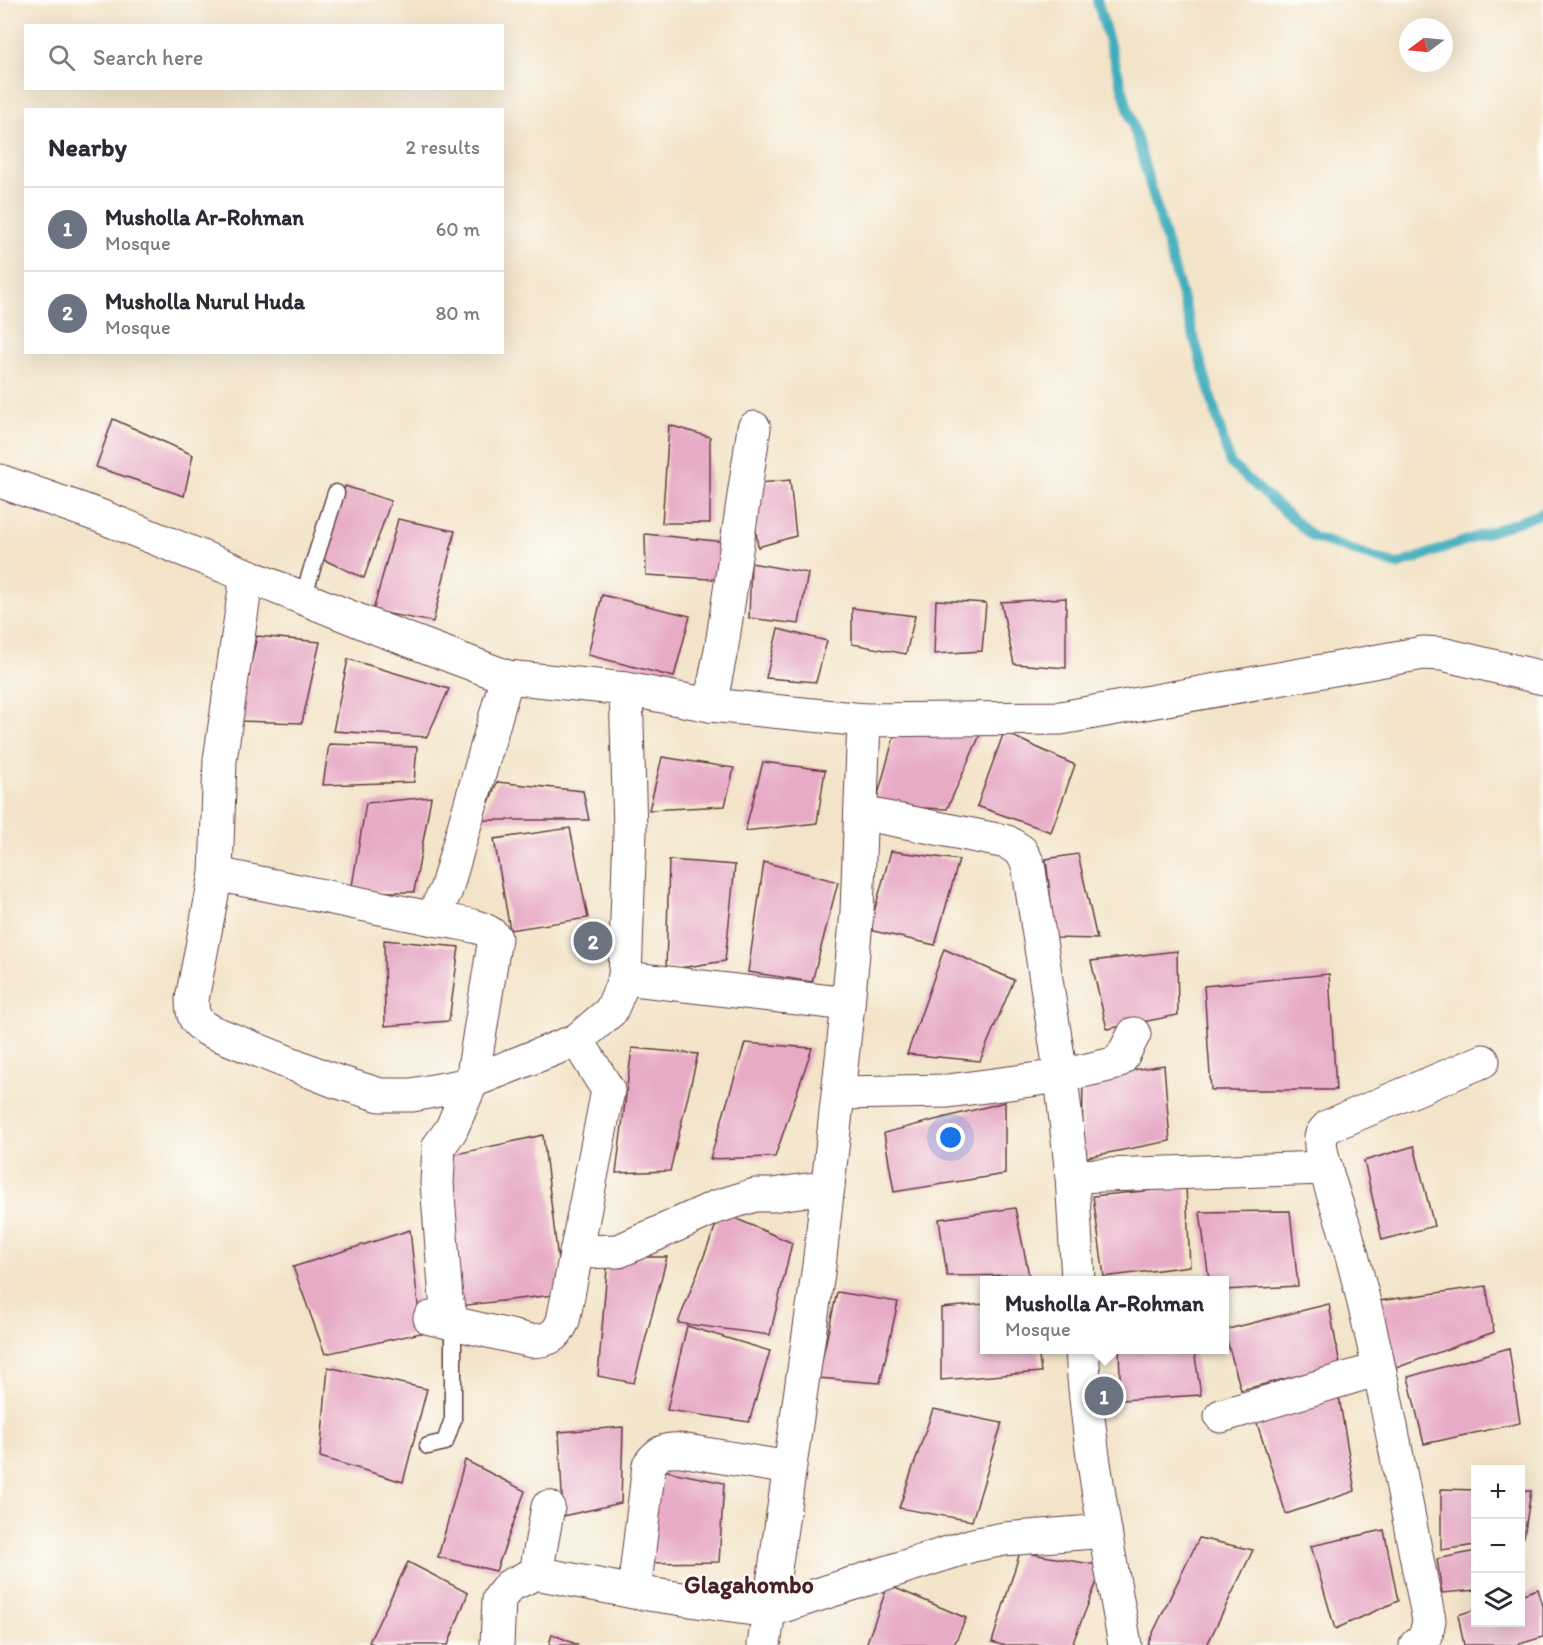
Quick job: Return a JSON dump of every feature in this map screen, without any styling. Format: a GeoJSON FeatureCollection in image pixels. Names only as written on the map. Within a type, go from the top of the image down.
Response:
{"type":"FeatureCollection","features":[{"type":"Feature","properties":{"kind":"street"},"geometry":{"type":"LineString","coordinates":[[710,705],[722,645],[754,428]]}},
{"type":"Feature","properties":{"kind":"street"},"geometry":{"type":"LineString","coordinates":[[0,481],[100,516],[507,677],[626,689],[710,705],[864,720],[1061,718],[1422,653],[1442,654],[1543,678]]}},
{"type":"Feature","properties":{"kind":"street"},"geometry":{"type":"LineString","coordinates":[[247,575],[220,760],[216,874],[192,999],[192,1013],[197,1024],[210,1031],[321,1075],[380,1095],[412,1095],[460,1086],[577,1040],[611,1011],[625,978],[630,831],[626,689]]}},
{"type":"Feature","properties":{"kind":"street"},"geometry":{"type":"LineString","coordinates":[[434,919],[446,890],[507,677]]}},
{"type":"Feature","properties":{"kind":"street"},"geometry":{"type":"LineString","coordinates":[[764,1645],[767,1611],[819,1266],[839,1093],[857,912],[864,720]]}},
{"type":"Feature","properties":{"kind":"street"},"geometry":{"type":"LineString","coordinates":[[861,813],[1007,842],[1021,851],[1028,864],[1061,1076],[1072,1176],[1078,1276]]}},
{"type":"Feature","properties":{"kind":"street"},"geometry":{"type":"LineString","coordinates":[[216,874],[481,928],[491,932],[495,938],[472,1081],[451,1130],[439,1146],[437,1183],[446,1299],[441,1321],[532,1341],[547,1340],[557,1334],[563,1321],[608,1090],[577,1040]]}},
{"type":"Feature","properties":{"kind":"street"},"geometry":{"type":"LineString","coordinates":[[625,978],[848,1004]]}},
{"type":"Feature","properties":{"kind":"street"},"geometry":{"type":"LineString","coordinates":[[839,1093],[948,1091],[1061,1076],[1113,1064],[1121,1059],[1134,1034]]}},
{"type":"Feature","properties":{"kind":"street"},"geometry":{"type":"LineString","coordinates":[[1416,1645],[1426,1636],[1429,1620],[1379,1369],[1348,1238],[1326,1167],[1320,1139],[1323,1131],[1329,1126],[1483,1060]]}},
{"type":"Feature","properties":{"kind":"street"},"geometry":{"type":"LineString","coordinates":[[1072,1176],[1326,1167]]}},
{"type":"Feature","properties":{"kind":"street"},"geometry":{"type":"LineString","coordinates":[[576,1252],[619,1251],[716,1207],[755,1195],[772,1195],[828,1187]]}},
{"type":"Feature","properties":{"kind":"street"},"geometry":{"type":"LineString","coordinates":[[1082,1354],[1084,1382],[1105,1531],[1125,1645]]}},
{"type":"Feature","properties":{"kind":"street"},"geometry":{"type":"LineString","coordinates":[[1221,1416],[1379,1369]]}},
{"type":"Feature","properties":{"kind":"street"},"geometry":{"type":"LineString","coordinates":[[634,1592],[649,1465],[656,1454],[668,1449],[681,1450],[789,1468]]}},
{"type":"Feature","properties":{"kind":"street"},"geometry":{"type":"LineString","coordinates":[[536,1573],[548,1507]]}},
{"type":"Feature","properties":{"kind":"street"},"geometry":{"type":"LineString","coordinates":[[496,1645],[500,1599],[509,1586],[536,1573],[634,1592],[767,1611],[973,1545],[1004,1539],[1105,1531]]}},
{"type":"Feature","properties":{"kind":"lane"},"geometry":{"type":"LineString","coordinates":[[303,597],[336,493]]}},
{"type":"Feature","properties":{"kind":"lane"},"geometry":{"type":"LineString","coordinates":[[428,1446],[445,1442],[453,1419],[441,1321]]}},
{"type":"Feature","properties":{"kind":"building"},"geometry":{"type":"Polygon","coordinates":[[[113,419],[193,455],[184,496],[96,467],[113,419]]]}},
{"type":"Feature","properties":{"kind":"building"},"geometry":{"type":"Polygon","coordinates":[[[669,425],[710,437],[710,523],[662,523],[669,425]]]}},
{"type":"Feature","properties":{"kind":"building"},"geometry":{"type":"Polygon","coordinates":[[[790,480],[796,536],[758,547],[750,484],[790,480]]]}},
{"type":"Feature","properties":{"kind":"building"},"geometry":{"type":"Polygon","coordinates":[[[345,486],[391,501],[364,578],[322,559],[345,486]]]}},
{"type":"Feature","properties":{"kind":"building"},"geometry":{"type":"Polygon","coordinates":[[[398,519],[455,531],[433,622],[373,611],[398,519]]]}},
{"type":"Feature","properties":{"kind":"building"},"geometry":{"type":"Polygon","coordinates":[[[645,534],[726,542],[726,580],[646,575],[645,534]]]}},
{"type":"Feature","properties":{"kind":"building"},"geometry":{"type":"Polygon","coordinates":[[[751,563],[808,573],[799,624],[749,618],[751,563]]]}},
{"type":"Feature","properties":{"kind":"building"},"geometry":{"type":"Polygon","coordinates":[[[602,595],[690,616],[674,677],[588,655],[602,595]]]}},
{"type":"Feature","properties":{"kind":"building"},"geometry":{"type":"Polygon","coordinates":[[[1066,598],[1066,668],[1014,664],[1001,602],[1066,598]]]}},
{"type":"Feature","properties":{"kind":"building"},"geometry":{"type":"Polygon","coordinates":[[[936,600],[986,603],[982,651],[934,654],[936,600]]]}},
{"type":"Feature","properties":{"kind":"building"},"geometry":{"type":"Polygon","coordinates":[[[852,608],[915,616],[906,654],[852,644],[852,608]]]}},
{"type":"Feature","properties":{"kind":"building"},"geometry":{"type":"Polygon","coordinates":[[[778,629],[827,641],[816,682],[766,678],[778,629]]]}},
{"type":"Feature","properties":{"kind":"building"},"geometry":{"type":"Polygon","coordinates":[[[257,636],[320,642],[302,723],[238,721],[257,636]]]}},
{"type":"Feature","properties":{"kind":"building"},"geometry":{"type":"Polygon","coordinates":[[[348,659],[449,689],[427,737],[333,731],[348,659]]]}},
{"type":"Feature","properties":{"kind":"building"},"geometry":{"type":"Polygon","coordinates":[[[896,729],[980,735],[947,809],[875,806],[896,729]]]}},
{"type":"Feature","properties":{"kind":"building"},"geometry":{"type":"Polygon","coordinates":[[[1004,732],[1075,765],[1051,832],[977,806],[1004,732]]]}},
{"type":"Feature","properties":{"kind":"building"},"geometry":{"type":"Polygon","coordinates":[[[329,744],[417,747],[414,782],[323,785],[329,744]]]}},
{"type":"Feature","properties":{"kind":"building"},"geometry":{"type":"Polygon","coordinates":[[[662,757],[734,768],[725,806],[649,810],[662,757]]]}},
{"type":"Feature","properties":{"kind":"building"},"geometry":{"type":"Polygon","coordinates":[[[763,762],[825,770],[817,823],[745,831],[763,762]]]}},
{"type":"Feature","properties":{"kind":"building"},"geometry":{"type":"Polygon","coordinates":[[[497,782],[583,791],[589,820],[482,820],[497,782]]]}},
{"type":"Feature","properties":{"kind":"building"},"geometry":{"type":"Polygon","coordinates":[[[431,797],[414,892],[351,892],[366,803],[431,797]]]}},
{"type":"Feature","properties":{"kind":"building"},"geometry":{"type":"Polygon","coordinates":[[[570,828],[588,918],[510,930],[494,839],[570,828]]]}},
{"type":"Feature","properties":{"kind":"building"},"geometry":{"type":"Polygon","coordinates":[[[891,851],[959,860],[935,945],[869,930],[891,851]]]}},
{"type":"Feature","properties":{"kind":"building"},"geometry":{"type":"Polygon","coordinates":[[[1078,854],[1097,939],[1055,938],[1046,859],[1078,854]]]}},
{"type":"Feature","properties":{"kind":"building"},"geometry":{"type":"Polygon","coordinates":[[[669,860],[735,865],[725,961],[666,970],[669,860]]]}},
{"type":"Feature","properties":{"kind":"building"},"geometry":{"type":"Polygon","coordinates":[[[764,862],[838,882],[812,982],[748,972],[764,862]]]}},
{"type":"Feature","properties":{"kind":"building"},"geometry":{"type":"Polygon","coordinates":[[[384,940],[459,947],[449,1021],[385,1026],[384,940]]]}},
{"type":"Feature","properties":{"kind":"building"},"geometry":{"type":"Polygon","coordinates":[[[944,949],[1014,980],[980,1061],[907,1054],[944,949]]]}},
{"type":"Feature","properties":{"kind":"building"},"geometry":{"type":"Polygon","coordinates":[[[1177,951],[1178,1015],[1107,1029],[1091,961],[1177,951]]]}},
{"type":"Feature","properties":{"kind":"building"},"geometry":{"type":"Polygon","coordinates":[[[1329,974],[1336,1090],[1211,1090],[1204,986],[1329,974]]]}},
{"type":"Feature","properties":{"kind":"building"},"geometry":{"type":"Polygon","coordinates":[[[745,1043],[812,1048],[775,1157],[710,1159],[745,1043]]]}},
{"type":"Feature","properties":{"kind":"building"},"geometry":{"type":"Polygon","coordinates":[[[632,1048],[698,1054],[670,1171],[616,1173],[632,1048]]]}},
{"type":"Feature","properties":{"kind":"building"},"geometry":{"type":"Polygon","coordinates":[[[1164,1065],[1170,1141],[1082,1158],[1083,1078],[1164,1065]]]}},
{"type":"Feature","properties":{"kind":"building"},"geometry":{"type":"Polygon","coordinates":[[[1005,1102],[1005,1174],[894,1192],[884,1133],[1005,1102]]]}},
{"type":"Feature","properties":{"kind":"building"},"geometry":{"type":"Polygon","coordinates":[[[543,1135],[562,1294],[459,1306],[447,1156],[543,1135]]]}},
{"type":"Feature","properties":{"kind":"building"},"geometry":{"type":"Polygon","coordinates":[[[1414,1146],[1434,1226],[1382,1240],[1364,1161],[1414,1146]]]}},
{"type":"Feature","properties":{"kind":"building"},"geometry":{"type":"Polygon","coordinates":[[[1186,1187],[1190,1266],[1104,1276],[1093,1196],[1186,1187]]]}},
{"type":"Feature","properties":{"kind":"building"},"geometry":{"type":"Polygon","coordinates":[[[1015,1208],[1029,1275],[947,1276],[939,1219],[1015,1208]]]}},
{"type":"Feature","properties":{"kind":"building"},"geometry":{"type":"Polygon","coordinates":[[[1290,1211],[1298,1286],[1229,1290],[1229,1276],[1208,1276],[1200,1212],[1290,1211]]]}},
{"type":"Feature","properties":{"kind":"building"},"geometry":{"type":"Polygon","coordinates":[[[721,1212],[792,1243],[770,1335],[678,1323],[721,1212]]]}},
{"type":"Feature","properties":{"kind":"building"},"geometry":{"type":"Polygon","coordinates":[[[410,1230],[421,1333],[325,1354],[293,1267],[410,1230]]]}},
{"type":"Feature","properties":{"kind":"building"},"geometry":{"type":"Polygon","coordinates":[[[608,1257],[667,1257],[634,1383],[598,1376],[608,1257]]]}},
{"type":"Feature","properties":{"kind":"building"},"geometry":{"type":"Polygon","coordinates":[[[1486,1286],[1494,1332],[1396,1368],[1379,1301],[1486,1286]]]}},
{"type":"Feature","properties":{"kind":"building"},"geometry":{"type":"Polygon","coordinates":[[[837,1292],[898,1302],[880,1383],[818,1378],[837,1292]]]}},
{"type":"Feature","properties":{"kind":"building"},"geometry":{"type":"Polygon","coordinates":[[[980,1304],[980,1354],[1039,1354],[1041,1372],[941,1380],[941,1308],[980,1304]]]}},
{"type":"Feature","properties":{"kind":"building"},"geometry":{"type":"Polygon","coordinates":[[[1329,1304],[1340,1365],[1241,1390],[1229,1348],[1229,1329],[1329,1304]]]}},
{"type":"Feature","properties":{"kind":"building"},"geometry":{"type":"Polygon","coordinates":[[[687,1326],[770,1351],[749,1422],[667,1410],[687,1326]]]}},
{"type":"Feature","properties":{"kind":"building"},"geometry":{"type":"Polygon","coordinates":[[[1509,1348],[1520,1423],[1424,1444],[1408,1377],[1509,1348]]]}},
{"type":"Feature","properties":{"kind":"building"},"geometry":{"type":"Polygon","coordinates":[[[1119,1354],[1195,1354],[1201,1395],[1121,1400],[1119,1354]]]}},
{"type":"Feature","properties":{"kind":"building"},"geometry":{"type":"Polygon","coordinates":[[[328,1367],[427,1389],[403,1482],[320,1457],[328,1367]]]}},
{"type":"Feature","properties":{"kind":"building"},"geometry":{"type":"Polygon","coordinates":[[[1339,1397],[1355,1491],[1286,1514],[1256,1420],[1339,1397]]]}},
{"type":"Feature","properties":{"kind":"building"},"geometry":{"type":"Polygon","coordinates":[[[933,1409],[1002,1423],[972,1521],[899,1508],[933,1409]]]}},
{"type":"Feature","properties":{"kind":"building"},"geometry":{"type":"Polygon","coordinates":[[[623,1427],[621,1503],[563,1516],[559,1432],[623,1427]]]}},
{"type":"Feature","properties":{"kind":"building"},"geometry":{"type":"Polygon","coordinates":[[[465,1460],[525,1491],[496,1571],[438,1557],[465,1460]]]}},
{"type":"Feature","properties":{"kind":"building"},"geometry":{"type":"Polygon","coordinates":[[[662,1470],[724,1483],[719,1562],[648,1563],[662,1470]]]}},
{"type":"Feature","properties":{"kind":"building"},"geometry":{"type":"Polygon","coordinates":[[[1441,1489],[1471,1490],[1471,1546],[1441,1550],[1441,1489]]]}},
{"type":"Feature","properties":{"kind":"building"},"geometry":{"type":"Polygon","coordinates":[[[1525,1491],[1531,1491],[1525,1530],[1525,1491]]]}},
{"type":"Feature","properties":{"kind":"building"},"geometry":{"type":"Polygon","coordinates":[[[1384,1530],[1398,1601],[1335,1629],[1311,1546],[1384,1530]]]}},
{"type":"Feature","properties":{"kind":"building"},"geometry":{"type":"Polygon","coordinates":[[[1199,1538],[1253,1550],[1207,1645],[1147,1645],[1199,1538]]]}},
{"type":"Feature","properties":{"kind":"building"},"geometry":{"type":"Polygon","coordinates":[[[1020,1552],[1103,1566],[1072,1645],[1002,1645],[992,1642],[1020,1552]]]}},
{"type":"Feature","properties":{"kind":"building"},"geometry":{"type":"Polygon","coordinates":[[[1471,1552],[1471,1590],[1442,1593],[1437,1559],[1471,1552]]]}},
{"type":"Feature","properties":{"kind":"building"},"geometry":{"type":"Polygon","coordinates":[[[408,1562],[468,1593],[448,1645],[376,1645],[369,1642],[408,1562]]]}},
{"type":"Feature","properties":{"kind":"building"},"geometry":{"type":"Polygon","coordinates":[[[888,1585],[966,1618],[954,1645],[866,1645],[888,1585]]]}},
{"type":"Feature","properties":{"kind":"building"},"geometry":{"type":"Polygon","coordinates":[[[1538,1589],[1543,1606],[1543,1637],[1516,1645],[1464,1645],[1458,1615],[1471,1611],[1471,1627],[1525,1627],[1525,1593],[1538,1589]]]}},
{"type":"Feature","properties":{"kind":"building"},"geometry":{"type":"Polygon","coordinates":[[[552,1634],[578,1645],[549,1645],[552,1634]]]}},
{"type":"Feature","properties":{"kind":"waterway"},"geometry":{"type":"LineString","coordinates":[[1097,0],[1230,463],[1313,537],[1397,565],[1543,513]]}},
{"type":"Feature","properties":{"kind":"place","name":"Musholla Nurul Huda"},"geometry":{"type":"Point","coordinates":[593,941]}},
{"type":"Feature","properties":{"kind":"place","name":"Musholla Ar-Rohman"},"geometry":{"type":"Point","coordinates":[1104,1396]}},
{"type":"Feature","properties":{"kind":"district","name":"Glagahombo"},"geometry":{"type":"Point","coordinates":[749,1585]}}]}
